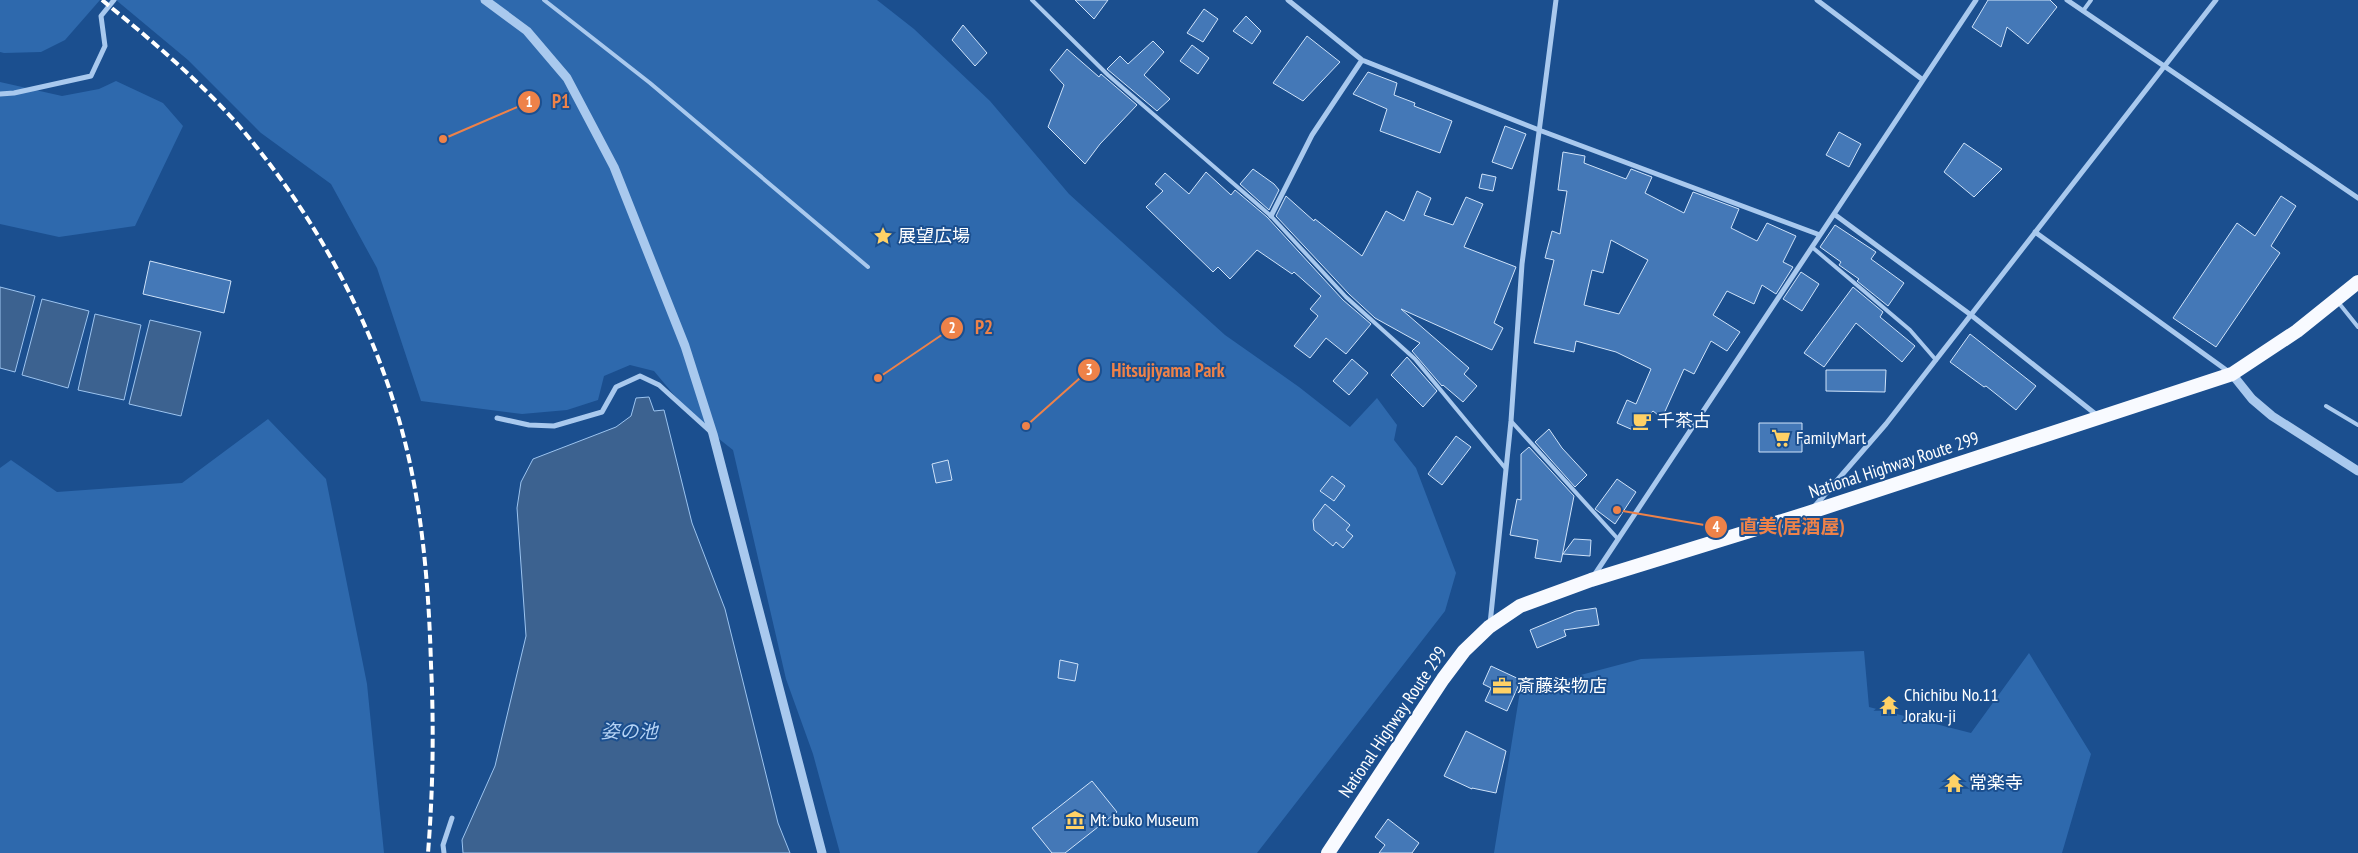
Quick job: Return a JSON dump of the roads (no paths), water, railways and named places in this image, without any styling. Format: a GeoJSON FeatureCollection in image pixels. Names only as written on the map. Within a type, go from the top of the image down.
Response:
{"type":"FeatureCollection","features":[{"type":"Feature","properties":{"kind":"highway","name":"National Highway Route 299"},"geometry":{"type":"LineString","coordinates":[[1328,853],[1443,679],[1464,651],[1489,627],[1520,606],[1591,580],[1808,513],[2232,374],[2297,331],[2358,282]]}},
{"type":"Feature","properties":{"kind":"street"},"geometry":{"type":"LineString","coordinates":[[0,94],[14,93],[91,76],[106,46],[101,16],[114,0]]}},
{"type":"Feature","properties":{"kind":"street"},"geometry":{"type":"LineString","coordinates":[[485,0],[527,31],[567,78],[614,167],[685,346],[713,434],[822,853]]}},
{"type":"Feature","properties":{"kind":"street"},"geometry":{"type":"LineString","coordinates":[[1288,0],[1362,60],[1539,130],[1820,235]]}},
{"type":"Feature","properties":{"kind":"street"},"geometry":{"type":"LineString","coordinates":[[1489,627],[1511,421],[1522,264],[1556,0]]}},
{"type":"Feature","properties":{"kind":"street"},"geometry":{"type":"LineString","coordinates":[[1818,0],[1923,80]]}},
{"type":"Feature","properties":{"kind":"street"},"geometry":{"type":"LineString","coordinates":[[1591,580],[1976,0]]}},
{"type":"Feature","properties":{"kind":"street"},"geometry":{"type":"LineString","coordinates":[[2067,0],[2358,198]]}},
{"type":"Feature","properties":{"kind":"street"},"geometry":{"type":"LineString","coordinates":[[1808,513],[1886,424],[2216,0]]}},
{"type":"Feature","properties":{"kind":"street"},"geometry":{"type":"LineString","coordinates":[[1271,216],[1312,135],[1362,60]]}},
{"type":"Feature","properties":{"kind":"street"},"geometry":{"type":"LineString","coordinates":[[1834,214],[1970,315],[2100,418]]}},
{"type":"Feature","properties":{"kind":"street"},"geometry":{"type":"LineString","coordinates":[[2035,232],[2232,374],[2252,399],[2272,416],[2358,471]]}},
{"type":"Feature","properties":{"kind":"street"},"geometry":{"type":"LineString","coordinates":[[497,418],[529,425],[554,426],[602,412],[616,387],[640,376],[660,385],[713,434]]}},
{"type":"Feature","properties":{"kind":"street"},"geometry":{"type":"LineString","coordinates":[[444,853],[444,845],[452,818]]}},
{"type":"Feature","properties":{"kind":"lane"},"geometry":{"type":"LineString","coordinates":[[544,0],[650,83],[868,267]]}},
{"type":"Feature","properties":{"kind":"lane"},"geometry":{"type":"LineString","coordinates":[[1032,0],[1108,75],[1271,216],[1346,297],[1416,360],[1506,469]]}},
{"type":"Feature","properties":{"kind":"lane"},"geometry":{"type":"LineString","coordinates":[[2083,11],[2091,0]]}},
{"type":"Feature","properties":{"kind":"lane"},"geometry":{"type":"LineString","coordinates":[[1812,247],[1910,330],[1936,360]]}},
{"type":"Feature","properties":{"kind":"lane"},"geometry":{"type":"LineString","coordinates":[[2336,299],[2358,328]]}},
{"type":"Feature","properties":{"kind":"lane"},"geometry":{"type":"LineString","coordinates":[[2326,406],[2358,425]]}},
{"type":"Feature","properties":{"kind":"lane"},"geometry":{"type":"LineString","coordinates":[[1511,421],[1618,539]]}},
{"type":"Feature","properties":{"kind":"water"},"geometry":{"type":"Polygon","coordinates":[[[0,287],[35,296],[15,372],[0,368],[0,287]]]}},
{"type":"Feature","properties":{"kind":"water"},"geometry":{"type":"Polygon","coordinates":[[[42,299],[89,311],[68,388],[22,375],[42,299]]]}},
{"type":"Feature","properties":{"kind":"water"},"geometry":{"type":"Polygon","coordinates":[[[95,314],[141,325],[124,400],[78,390],[95,314]]]}},
{"type":"Feature","properties":{"kind":"water"},"geometry":{"type":"Polygon","coordinates":[[[150,320],[201,332],[181,416],[129,404],[150,320]]]}},
{"type":"Feature","properties":{"kind":"water","name":"姿の池"},"geometry":{"type":"Polygon","coordinates":[[[649,397],[654,411],[664,410],[692,523],[725,609],[778,823],[790,853],[463,853],[462,840],[495,766],[526,636],[517,508],[521,482],[533,459],[616,427],[631,416],[636,398],[649,397]]]}},
{"type":"Feature","properties":{"kind":"railway"},"geometry":{"type":"LineString","coordinates":[[102,0],[191,76],[240,127],[269,163],[322,241],[365,326],[382,369],[409,459],[425,562],[429,613],[432,712],[432,783],[428,853]]}},
{"type":"Feature","properties":{"kind":"place","name":"P1"},"geometry":{"type":"Point","coordinates":[443,139]}},
{"type":"Feature","properties":{"kind":"place","name":"展望広場"},"geometry":{"type":"Point","coordinates":[883,236]}},
{"type":"Feature","properties":{"kind":"place","name":"P2"},"geometry":{"type":"Point","coordinates":[878,378]}},
{"type":"Feature","properties":{"kind":"place","name":"千茶古"},"geometry":{"type":"Point","coordinates":[1642,421]}},
{"type":"Feature","properties":{"kind":"place","name":"Hitsujiyama Park"},"geometry":{"type":"Point","coordinates":[1026,426]}},
{"type":"Feature","properties":{"kind":"place","name":"FamilyMart"},"geometry":{"type":"Point","coordinates":[1781,438]}},
{"type":"Feature","properties":{"kind":"place","name":"直美(居酒屋)"},"geometry":{"type":"Point","coordinates":[1617,510]}},
{"type":"Feature","properties":{"kind":"place","name":"斎藤染物店"},"geometry":{"type":"Point","coordinates":[1502,686]}},
{"type":"Feature","properties":{"kind":"place","name":"Chichibu No.11 Joraku-ji"},"geometry":{"type":"Point","coordinates":[1889,705]}},
{"type":"Feature","properties":{"kind":"place","name":"常楽寺"},"geometry":{"type":"Point","coordinates":[1954,783]}},
{"type":"Feature","properties":{"kind":"place","name":"Mt. buko Museum"},"geometry":{"type":"Point","coordinates":[1075,820]}}]}
